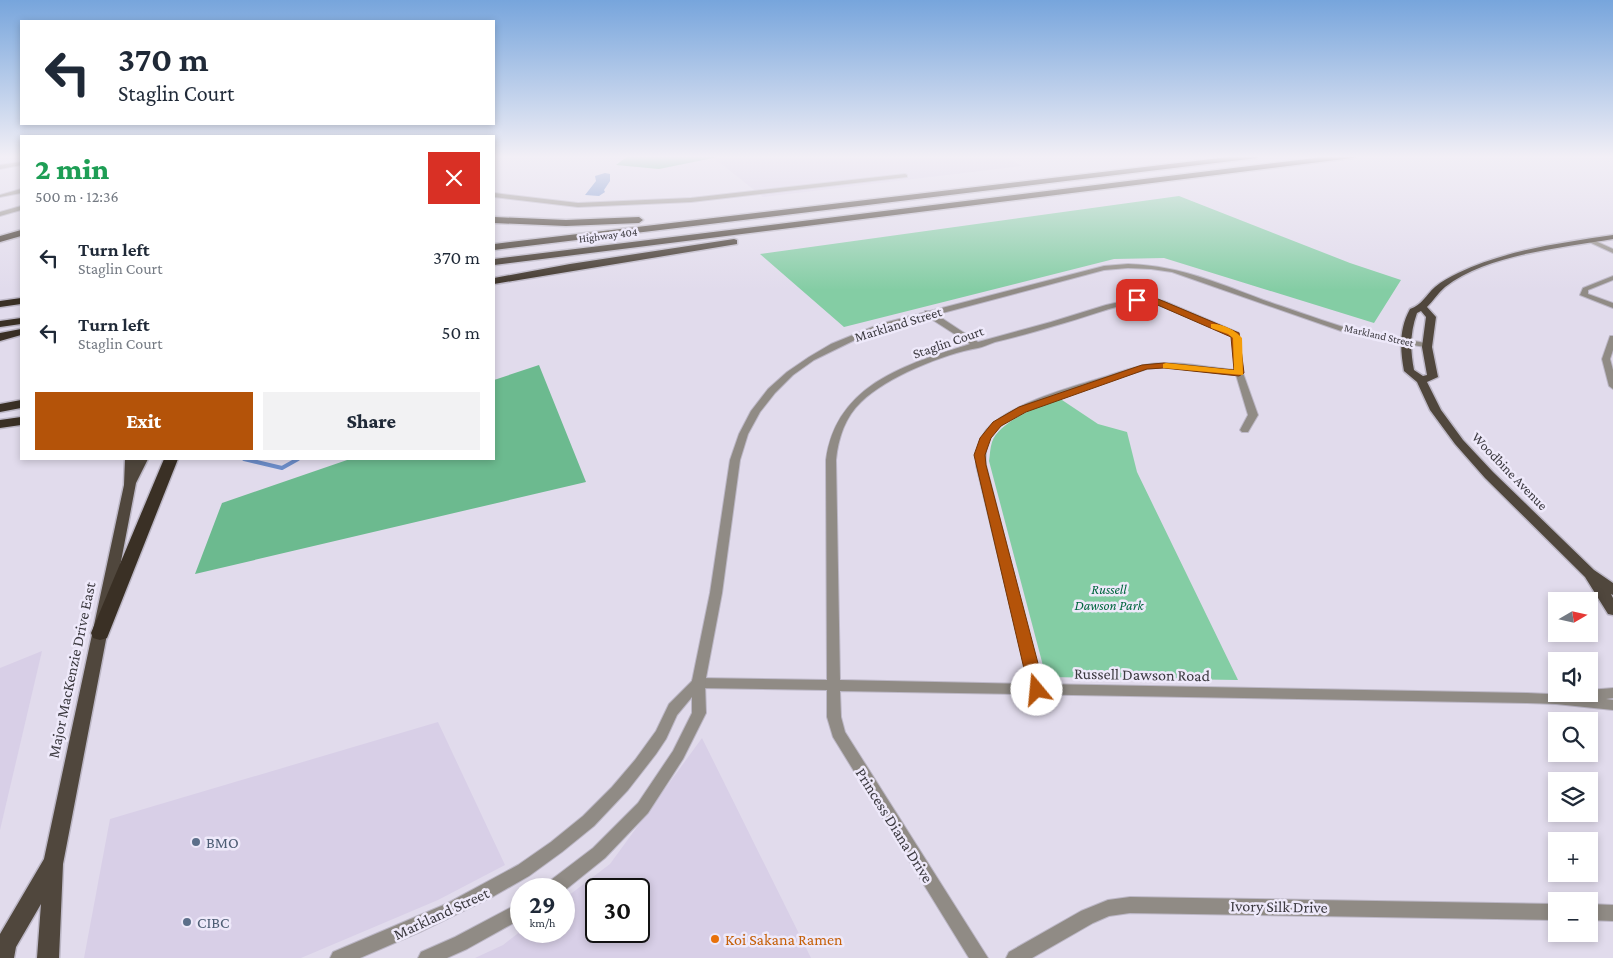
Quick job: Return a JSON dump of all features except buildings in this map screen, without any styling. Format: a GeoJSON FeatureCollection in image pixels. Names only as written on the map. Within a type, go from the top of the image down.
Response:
{"type":"FeatureCollection","features":[{"type":"Feature","properties":{"kind":"highway"},"geometry":{"type":"LineString","coordinates":[[495,220],[566,223],[645,220],[857,201]]}},
{"type":"Feature","properties":{"kind":"highway","name":"Highway 404"},"geometry":{"type":"LineString","coordinates":[[495,247],[881,201]]}},
{"type":"Feature","properties":{"kind":"highway","name":"Highway 404"},"geometry":{"type":"LineString","coordinates":[[495,262],[987,201]]}},
{"type":"Feature","properties":{"kind":"highway"},"geometry":{"type":"LineString","coordinates":[[495,282],[570,267],[867,221],[952,205]]}},
{"type":"Feature","properties":{"kind":"highway"},"geometry":{"type":"LineString","coordinates":[[0,239],[20,233]]}},
{"type":"Feature","properties":{"kind":"highway"},"geometry":{"type":"LineString","coordinates":[[0,304],[20,301]]}},
{"type":"Feature","properties":{"kind":"highway"},"geometry":{"type":"LineString","coordinates":[[0,324],[20,321]]}},
{"type":"Feature","properties":{"kind":"highway"},"geometry":{"type":"LineString","coordinates":[[0,337],[20,332]]}},
{"type":"Feature","properties":{"kind":"highway"},"geometry":{"type":"LineString","coordinates":[[0,408],[20,404]]}},
{"type":"Feature","properties":{"kind":"highway"},"geometry":{"type":"LineString","coordinates":[[0,424],[20,421]]}},
{"type":"Feature","properties":{"kind":"highway"},"geometry":{"type":"LineString","coordinates":[[100,633],[171,460]]}},
{"type":"Feature","properties":{"kind":"main road","name":"Woodbine Avenue"},"geometry":{"type":"LineString","coordinates":[[1613,237],[1541,250],[1481,265],[1460,275],[1436,291],[1424,308],[1413,311],[1404,339],[1409,371],[1421,380],[1436,410],[1458,442],[1589,573],[1613,590]]}},
{"type":"Feature","properties":{"kind":"main road"},"geometry":{"type":"LineString","coordinates":[[1421,380],[1433,377],[1426,343],[1431,317],[1424,308]]}},
{"type":"Feature","properties":{"kind":"main road","name":"Major MacKenzie Drive East"},"geometry":{"type":"LineString","coordinates":[[48,958],[53,864],[130,485],[131,460]]}},
{"type":"Feature","properties":{"kind":"main road","name":"Major MacKenzie Drive East"},"geometry":{"type":"LineString","coordinates":[[130,485],[142,460]]}},
{"type":"Feature","properties":{"kind":"main road","name":"Woodbine Avenue"},"geometry":{"type":"LineString","coordinates":[[1589,573],[1613,610]]}},
{"type":"Feature","properties":{"kind":"main road","name":"Major MacKenzie Drive East"},"geometry":{"type":"LineString","coordinates":[[2,958],[6,944],[53,864]]}},
{"type":"Feature","properties":{"kind":"street"},"geometry":{"type":"LineString","coordinates":[[542,201],[578,205],[675,201]]}},
{"type":"Feature","properties":{"kind":"street"},"geometry":{"type":"LineString","coordinates":[[0,214],[20,208]]}},
{"type":"Feature","properties":{"kind":"street"},"geometry":{"type":"LineString","coordinates":[[1591,241],[1613,247]]}},
{"type":"Feature","properties":{"kind":"street"},"geometry":{"type":"LineString","coordinates":[[1591,241],[1613,251]]}},
{"type":"Feature","properties":{"kind":"street","name":"Markland Street"},"geometry":{"type":"LineString","coordinates":[[566,878],[599,853],[630,823],[651,797],[678,755],[699,713],[698,683],[716,593],[735,460],[740,440],[753,414],[778,383],[823,351],[865,332],[928,314],[1104,268],[1136,266],[1166,268],[1192,274],[1258,301],[1347,330],[1426,343]]}},
{"type":"Feature","properties":{"kind":"street"},"geometry":{"type":"LineString","coordinates":[[1613,278],[1585,289],[1584,295],[1613,306]]}},
{"type":"Feature","properties":{"kind":"street","name":"Staglin Court"},"geometry":{"type":"LineString","coordinates":[[832,686],[831,460],[833,442],[838,427],[853,405],[881,384],[931,361],[978,346],[1137,300],[1148,299],[1236,335],[1239,373],[1253,415],[1245,430]]}},
{"type":"Feature","properties":{"kind":"street"},"geometry":{"type":"LineString","coordinates":[[928,314],[978,346]]}},
{"type":"Feature","properties":{"kind":"street"},"geometry":{"type":"LineString","coordinates":[[1613,338],[1606,359],[1613,386]]}},
{"type":"Feature","properties":{"kind":"street"},"geometry":{"type":"LineString","coordinates":[[1037,690],[981,465],[980,455],[986,438],[997,424],[1030,406],[1146,366],[1239,373]]}},
{"type":"Feature","properties":{"kind":"street","name":"Markland Street"},"geometry":{"type":"LineString","coordinates":[[339,958],[438,917],[481,895],[562,844],[616,794],[647,755],[662,733],[674,709],[698,683]]}},
{"type":"Feature","properties":{"kind":"street","name":"Russell Dawson Road"},"geometry":{"type":"LineString","coordinates":[[698,683],[1548,699]]}},
{"type":"Feature","properties":{"kind":"street","name":"Princess Diana Drive"},"geometry":{"type":"LineString","coordinates":[[832,686],[834,717],[838,733],[979,958]]}},
{"type":"Feature","properties":{"kind":"street","name":"Russell Dawson Road"},"geometry":{"type":"LineString","coordinates":[[1598,695],[1613,693]]}},
{"type":"Feature","properties":{"kind":"street","name":"Russell Dawson Road"},"geometry":{"type":"LineString","coordinates":[[1584,702],[1613,705]]}},
{"type":"Feature","properties":{"kind":"street","name":"Ivory Silk Drive"},"geometry":{"type":"LineString","coordinates":[[1015,958],[1087,917],[1108,908],[1130,905],[1548,912]]}},
{"type":"Feature","properties":{"kind":"street"},"geometry":{"type":"LineString","coordinates":[[1598,912],[1613,913]]}},
{"type":"Feature","properties":{"kind":"street"},"geometry":{"type":"LineString","coordinates":[[428,958],[461,943],[510,916]]}},
{"type":"Feature","properties":{"kind":"shaded area"},"geometry":{"type":"Polygon","coordinates":[[[42,651],[0,830],[0,668],[42,651]]]}},
{"type":"Feature","properties":{"kind":"shaded area"},"geometry":{"type":"Polygon","coordinates":[[[438,722],[505,865],[438,900],[301,958],[84,958],[110,819],[438,722]]]}},
{"type":"Feature","properties":{"kind":"shaded area"},"geometry":{"type":"Polygon","coordinates":[[[702,738],[811,958],[475,958],[503,945],[510,940],[510,943],[575,943],[575,891],[585,883],[585,943],[650,943],[650,878],[592,878],[610,864],[702,738]]]}},
{"type":"Feature","properties":{"kind":"green space"},"geometry":{"type":"Polygon","coordinates":[[[1145,201],[1191,201],[1350,263],[1401,280],[1374,323],[1164,258],[1114,259],[844,327],[760,254],[1145,201]]]}},
{"type":"Feature","properties":{"kind":"green space"},"geometry":{"type":"Polygon","coordinates":[[[539,365],[586,482],[195,574],[222,503],[347,460],[495,460],[495,380],[539,365]]]}},
{"type":"Feature","properties":{"kind":"green space","name":"Russell Dawson Park"},"geometry":{"type":"Polygon","coordinates":[[[1059,398],[1098,424],[1127,432],[1137,472],[1238,680],[1046,677],[989,461],[992,442],[1003,428],[1021,415],[1059,398]]]}},
{"type":"Feature","properties":{"kind":"waterway"},"geometry":{"type":"LineString","coordinates":[[248,460],[282,468],[296,460]]}},
{"type":"Feature","properties":{"kind":"slow traffic"},"geometry":{"type":"LineString","coordinates":[[1166,366],[1239,373],[1236,335],[1214,326]]}},
{"type":"Feature","properties":{"kind":"place","name":"BMO"},"geometry":{"type":"Point","coordinates":[196,842]}},
{"type":"Feature","properties":{"kind":"place","name":"CIBC"},"geometry":{"type":"Point","coordinates":[187,922]}},
{"type":"Feature","properties":{"kind":"place","name":"Koi Sakana Ramen"},"geometry":{"type":"Point","coordinates":[715,939]}},
{"type":"Feature","properties":{"kind":"route"},"geometry":{"type":"LineString","coordinates":[[1037,690],[981,465],[980,455],[982,446],[991,430],[997,424],[1039,402],[1146,366],[1153,365],[1239,373],[1236,335],[1155,300],[1137,300]]}}]}
